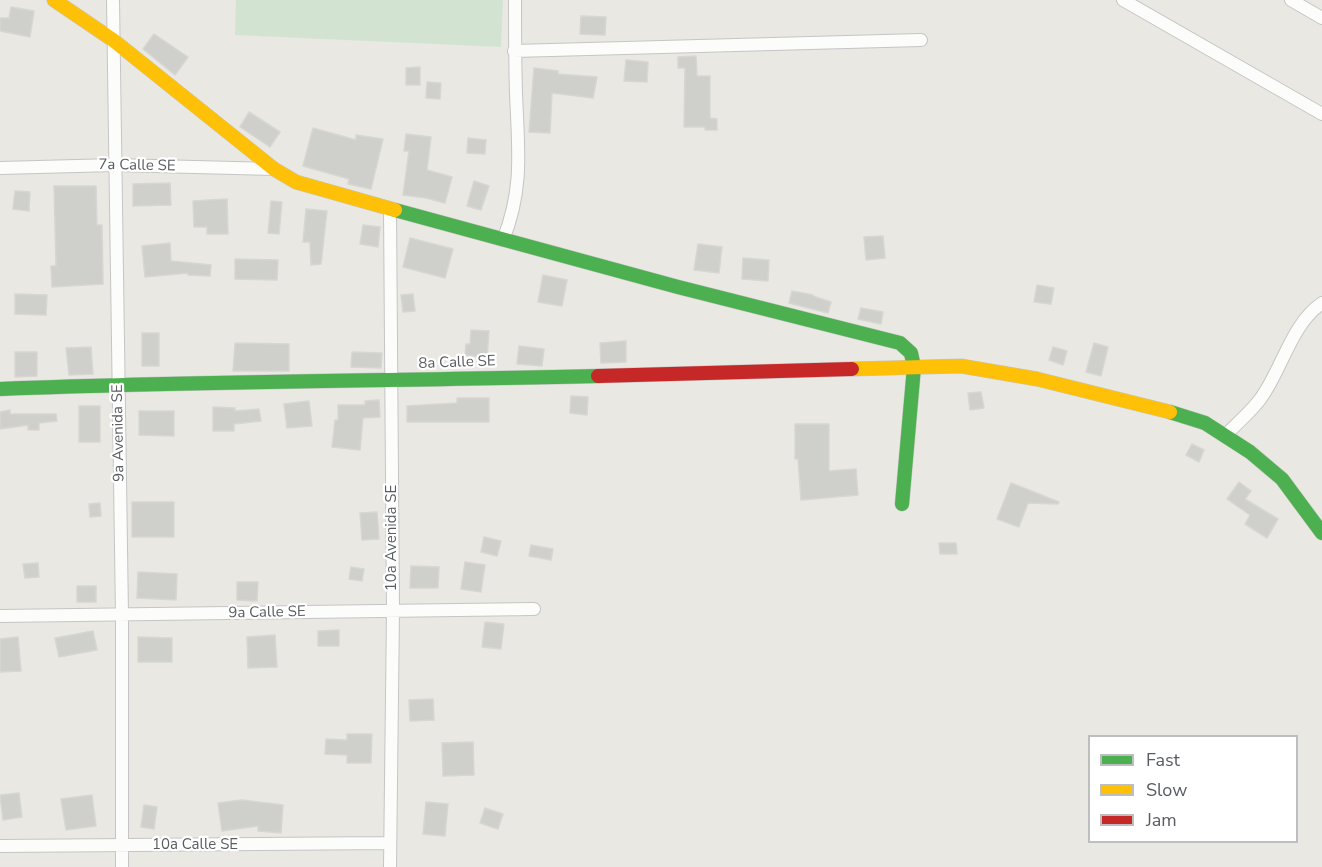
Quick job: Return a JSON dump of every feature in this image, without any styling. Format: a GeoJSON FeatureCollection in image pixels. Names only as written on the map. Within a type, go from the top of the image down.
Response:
{"type":"FeatureCollection","features":[{"type":"Feature","properties":{"kind":"street"},"geometry":{"type":"LineString","coordinates":[[54,0],[113,40],[274,169],[296,182],[678,287],[900,343],[908,348],[914,358],[902,504]]}},
{"type":"Feature","properties":{"kind":"street","name":"9a Avenida SE"},"geometry":{"type":"LineString","coordinates":[[113,0],[122,615],[122,867]]}},
{"type":"Feature","properties":{"kind":"street"},"geometry":{"type":"LineString","coordinates":[[503,240],[512,217],[518,189],[514,51],[515,0]]}},
{"type":"Feature","properties":{"kind":"street"},"geometry":{"type":"LineString","coordinates":[[1123,0],[1322,114]]}},
{"type":"Feature","properties":{"kind":"street"},"geometry":{"type":"LineString","coordinates":[[1291,0],[1322,18]]}},
{"type":"Feature","properties":{"kind":"street"},"geometry":{"type":"LineString","coordinates":[[514,51],[921,40]]}},
{"type":"Feature","properties":{"kind":"street","name":"7a Calle SE"},"geometry":{"type":"LineString","coordinates":[[0,168],[115,165],[274,169]]}},
{"type":"Feature","properties":{"kind":"street","name":"10a Avenida SE"},"geometry":{"type":"LineString","coordinates":[[390,209],[393,611],[390,867]]}},
{"type":"Feature","properties":{"kind":"street"},"geometry":{"type":"LineString","coordinates":[[1225,435],[1261,398],[1295,335],[1315,308],[1322,303]]}},
{"type":"Feature","properties":{"kind":"street","name":"8a Calle SE"},"geometry":{"type":"LineString","coordinates":[[0,389],[118,384],[391,381],[961,366],[1037,379],[1151,406],[1205,423],[1250,452],[1282,479],[1322,533]]}},
{"type":"Feature","properties":{"kind":"street","name":"9a Calle SE"},"geometry":{"type":"LineString","coordinates":[[0,616],[534,609]]}},
{"type":"Feature","properties":{"kind":"street","name":"10a Calle SE"},"geometry":{"type":"LineString","coordinates":[[0,846],[390,843]]}},
{"type":"Feature","properties":{"kind":"green space"},"geometry":{"type":"Polygon","coordinates":[[[236,0],[503,0],[501,47],[235,35],[236,0]]]}},
{"type":"Feature","properties":{"kind":"building"},"geometry":{"type":"Polygon","coordinates":[[[11,7],[34,11],[30,37],[0,31],[0,18],[9,18],[11,7]]]}},
{"type":"Feature","properties":{"kind":"building"},"geometry":{"type":"Polygon","coordinates":[[[581,16],[606,17],[605,35],[580,34],[581,16]]]}},
{"type":"Feature","properties":{"kind":"building"},"geometry":{"type":"Polygon","coordinates":[[[154,34],[188,57],[175,75],[143,49],[154,34]]]}},
{"type":"Feature","properties":{"kind":"building"},"geometry":{"type":"Polygon","coordinates":[[[696,56],[697,76],[710,76],[710,118],[717,119],[717,130],[705,130],[705,127],[684,127],[685,68],[678,68],[678,57],[696,56]]]}},
{"type":"Feature","properties":{"kind":"building"},"geometry":{"type":"Polygon","coordinates":[[[626,60],[648,62],[647,82],[624,81],[626,60]]]}},
{"type":"Feature","properties":{"kind":"building"},"geometry":{"type":"Polygon","coordinates":[[[420,67],[420,85],[406,85],[406,68],[420,67]]]}},
{"type":"Feature","properties":{"kind":"building"},"geometry":{"type":"Polygon","coordinates":[[[534,68],[558,71],[558,74],[597,77],[593,98],[552,93],[550,133],[529,132],[534,68]]]}},
{"type":"Feature","properties":{"kind":"building"},"geometry":{"type":"Polygon","coordinates":[[[427,82],[441,83],[440,99],[426,98],[427,82]]]}},
{"type":"Feature","properties":{"kind":"building"},"geometry":{"type":"Polygon","coordinates":[[[249,112],[280,132],[270,147],[240,127],[249,112]]]}},
{"type":"Feature","properties":{"kind":"building"},"geometry":{"type":"Polygon","coordinates":[[[313,128],[356,140],[356,135],[383,139],[371,189],[348,184],[349,179],[303,166],[313,128]]]}},
{"type":"Feature","properties":{"kind":"building"},"geometry":{"type":"Polygon","coordinates":[[[406,134],[431,137],[427,170],[452,177],[445,203],[403,195],[409,151],[404,151],[406,134]]]}},
{"type":"Feature","properties":{"kind":"building"},"geometry":{"type":"Polygon","coordinates":[[[468,138],[486,140],[485,154],[467,153],[468,138]]]}},
{"type":"Feature","properties":{"kind":"building"},"geometry":{"type":"Polygon","coordinates":[[[474,181],[489,186],[481,210],[467,206],[474,181]]]}},
{"type":"Feature","properties":{"kind":"building"},"geometry":{"type":"Polygon","coordinates":[[[170,183],[171,205],[133,206],[133,184],[170,183]]]}},
{"type":"Feature","properties":{"kind":"building"},"geometry":{"type":"Polygon","coordinates":[[[54,186],[96,186],[97,225],[102,225],[103,284],[52,287],[51,266],[56,266],[54,186]]]}},
{"type":"Feature","properties":{"kind":"building"},"geometry":{"type":"Polygon","coordinates":[[[15,191],[30,192],[29,211],[13,209],[15,191]]]}},
{"type":"Feature","properties":{"kind":"building"},"geometry":{"type":"Polygon","coordinates":[[[227,199],[228,234],[207,234],[207,227],[194,227],[193,201],[227,199]]]}},
{"type":"Feature","properties":{"kind":"building"},"geometry":{"type":"Polygon","coordinates":[[[271,201],[282,202],[279,234],[268,233],[271,201]]]}},
{"type":"Feature","properties":{"kind":"building"},"geometry":{"type":"Polygon","coordinates":[[[306,209],[327,211],[321,264],[311,265],[310,242],[303,242],[306,209]]]}},
{"type":"Feature","properties":{"kind":"building"},"geometry":{"type":"Polygon","coordinates":[[[363,225],[380,227],[378,247],[360,244],[363,225]]]}},
{"type":"Feature","properties":{"kind":"building"},"geometry":{"type":"Polygon","coordinates":[[[883,236],[885,258],[866,260],[864,237],[883,236]]]}},
{"type":"Feature","properties":{"kind":"building"},"geometry":{"type":"Polygon","coordinates":[[[410,238],[453,249],[445,278],[403,267],[410,238]]]}},
{"type":"Feature","properties":{"kind":"building"},"geometry":{"type":"Polygon","coordinates":[[[170,243],[171,261],[211,265],[210,276],[188,275],[188,273],[145,277],[142,246],[170,243]]]}},
{"type":"Feature","properties":{"kind":"building"},"geometry":{"type":"Polygon","coordinates":[[[698,244],[722,247],[719,273],[694,270],[698,244]]]}},
{"type":"Feature","properties":{"kind":"building"},"geometry":{"type":"Polygon","coordinates":[[[743,258],[769,260],[768,281],[742,279],[743,258]]]}},
{"type":"Feature","properties":{"kind":"building"},"geometry":{"type":"Polygon","coordinates":[[[235,259],[278,260],[277,280],[235,279],[235,259]]]}},
{"type":"Feature","properties":{"kind":"building"},"geometry":{"type":"Polygon","coordinates":[[[543,275],[567,280],[562,306],[538,302],[543,275]]]}},
{"type":"Feature","properties":{"kind":"building"},"geometry":{"type":"Polygon","coordinates":[[[1037,285],[1054,288],[1051,304],[1034,302],[1037,285]]]}},
{"type":"Feature","properties":{"kind":"building"},"geometry":{"type":"Polygon","coordinates":[[[792,291],[813,295],[831,302],[828,313],[789,303],[792,291]]]}},
{"type":"Feature","properties":{"kind":"building"},"geometry":{"type":"Polygon","coordinates":[[[15,294],[47,295],[46,315],[15,314],[15,294]]]}},
{"type":"Feature","properties":{"kind":"building"},"geometry":{"type":"Polygon","coordinates":[[[413,294],[415,311],[403,312],[401,295],[413,294]]]}},
{"type":"Feature","properties":{"kind":"building"},"geometry":{"type":"Polygon","coordinates":[[[861,308],[883,312],[881,324],[858,319],[861,308]]]}},
{"type":"Feature","properties":{"kind":"building"},"geometry":{"type":"Polygon","coordinates":[[[471,330],[489,331],[487,358],[465,355],[466,344],[470,344],[471,330]]]}},
{"type":"Feature","properties":{"kind":"building"},"geometry":{"type":"Polygon","coordinates":[[[142,333],[159,333],[159,366],[142,366],[142,333]]]}},
{"type":"Feature","properties":{"kind":"building"},"geometry":{"type":"Polygon","coordinates":[[[626,341],[626,362],[601,363],[600,343],[626,341]]]}},
{"type":"Feature","properties":{"kind":"building"},"geometry":{"type":"Polygon","coordinates":[[[235,343],[289,344],[289,371],[233,371],[235,343]]]}},
{"type":"Feature","properties":{"kind":"building"},"geometry":{"type":"Polygon","coordinates":[[[1094,343],[1108,347],[1101,376],[1086,372],[1094,343]]]}},
{"type":"Feature","properties":{"kind":"building"},"geometry":{"type":"Polygon","coordinates":[[[519,346],[544,349],[542,366],[517,364],[519,346]]]}},
{"type":"Feature","properties":{"kind":"building"},"geometry":{"type":"Polygon","coordinates":[[[91,347],[93,374],[69,375],[66,348],[91,347]]]}},
{"type":"Feature","properties":{"kind":"building"},"geometry":{"type":"Polygon","coordinates":[[[1053,347],[1067,351],[1063,365],[1049,360],[1053,347]]]}},
{"type":"Feature","properties":{"kind":"building"},"geometry":{"type":"Polygon","coordinates":[[[15,352],[37,352],[37,376],[15,377],[15,352]]]}},
{"type":"Feature","properties":{"kind":"building"},"geometry":{"type":"Polygon","coordinates":[[[352,352],[382,353],[381,368],[351,367],[352,352]]]}},
{"type":"Feature","properties":{"kind":"building"},"geometry":{"type":"Polygon","coordinates":[[[981,392],[984,408],[970,410],[968,393],[981,392]]]}},
{"type":"Feature","properties":{"kind":"building"},"geometry":{"type":"Polygon","coordinates":[[[571,396],[588,397],[587,415],[570,413],[571,396]]]}},
{"type":"Feature","properties":{"kind":"building"},"geometry":{"type":"Polygon","coordinates":[[[457,398],[489,398],[489,422],[407,422],[407,406],[457,403],[457,398]]]}},
{"type":"Feature","properties":{"kind":"building"},"geometry":{"type":"Polygon","coordinates":[[[379,400],[380,417],[363,418],[360,450],[332,447],[335,420],[338,420],[338,405],[365,405],[365,401],[379,400]]]}},
{"type":"Feature","properties":{"kind":"building"},"geometry":{"type":"Polygon","coordinates":[[[309,401],[312,426],[287,428],[284,404],[309,401]]]}},
{"type":"Feature","properties":{"kind":"building"},"geometry":{"type":"Polygon","coordinates":[[[79,406],[100,406],[100,442],[79,442],[79,406]]]}},
{"type":"Feature","properties":{"kind":"building"},"geometry":{"type":"Polygon","coordinates":[[[213,407],[235,408],[235,411],[259,409],[261,421],[234,424],[234,431],[213,431],[213,407]]]}},
{"type":"Feature","properties":{"kind":"building"},"geometry":{"type":"Polygon","coordinates":[[[10,410],[10,414],[56,414],[57,421],[39,423],[39,430],[28,430],[28,425],[0,429],[0,412],[10,410]]]}},
{"type":"Feature","properties":{"kind":"building"},"geometry":{"type":"Polygon","coordinates":[[[139,411],[174,411],[174,436],[139,435],[139,411]]]}},
{"type":"Feature","properties":{"kind":"building"},"geometry":{"type":"Polygon","coordinates":[[[795,424],[829,424],[829,471],[856,469],[858,495],[801,500],[798,459],[795,459],[795,424]]]}},
{"type":"Feature","properties":{"kind":"building"},"geometry":{"type":"Polygon","coordinates":[[[1192,444],[1204,450],[1199,462],[1186,455],[1192,444]]]}},
{"type":"Feature","properties":{"kind":"building"},"geometry":{"type":"Polygon","coordinates":[[[1239,482],[1251,491],[1245,499],[1278,519],[1267,538],[1245,524],[1250,515],[1227,499],[1239,482]]]}},
{"type":"Feature","properties":{"kind":"building"},"geometry":{"type":"Polygon","coordinates":[[[1011,483],[1059,502],[1058,504],[1028,503],[1019,527],[997,519],[1011,483]]]}},
{"type":"Feature","properties":{"kind":"building"},"geometry":{"type":"Polygon","coordinates":[[[132,502],[174,502],[174,537],[132,537],[132,502]]]}},
{"type":"Feature","properties":{"kind":"building"},"geometry":{"type":"Polygon","coordinates":[[[100,503],[101,516],[90,517],[89,504],[100,503]]]}},
{"type":"Feature","properties":{"kind":"building"},"geometry":{"type":"Polygon","coordinates":[[[377,512],[379,539],[362,540],[360,513],[377,512]]]}},
{"type":"Feature","properties":{"kind":"building"},"geometry":{"type":"Polygon","coordinates":[[[484,537],[501,541],[497,556],[481,552],[484,537]]]}},
{"type":"Feature","properties":{"kind":"building"},"geometry":{"type":"Polygon","coordinates":[[[939,543],[956,543],[957,554],[940,554],[939,543]]]}},
{"type":"Feature","properties":{"kind":"building"},"geometry":{"type":"Polygon","coordinates":[[[531,545],[553,549],[551,560],[529,556],[531,545]]]}},
{"type":"Feature","properties":{"kind":"building"},"geometry":{"type":"Polygon","coordinates":[[[465,562],[485,565],[481,592],[461,589],[465,562]]]}},
{"type":"Feature","properties":{"kind":"building"},"geometry":{"type":"Polygon","coordinates":[[[38,563],[39,577],[25,578],[23,564],[38,563]]]}},
{"type":"Feature","properties":{"kind":"building"},"geometry":{"type":"Polygon","coordinates":[[[411,566],[439,567],[438,588],[410,588],[411,566]]]}},
{"type":"Feature","properties":{"kind":"building"},"geometry":{"type":"Polygon","coordinates":[[[351,567],[364,569],[362,581],[349,579],[351,567]]]}},
{"type":"Feature","properties":{"kind":"building"},"geometry":{"type":"Polygon","coordinates":[[[138,572],[177,574],[176,600],[137,598],[138,572]]]}},
{"type":"Feature","properties":{"kind":"building"},"geometry":{"type":"Polygon","coordinates":[[[237,582],[258,582],[257,601],[237,600],[237,582]]]}},
{"type":"Feature","properties":{"kind":"building"},"geometry":{"type":"Polygon","coordinates":[[[77,586],[96,586],[96,602],[77,602],[77,586]]]}},
{"type":"Feature","properties":{"kind":"building"},"geometry":{"type":"Polygon","coordinates":[[[485,622],[504,624],[501,649],[482,647],[485,622]]]}},
{"type":"Feature","properties":{"kind":"building"},"geometry":{"type":"Polygon","coordinates":[[[339,630],[339,646],[318,646],[318,631],[339,630]]]}},
{"type":"Feature","properties":{"kind":"building"},"geometry":{"type":"Polygon","coordinates":[[[93,631],[97,650],[59,657],[55,638],[93,631]]]}},
{"type":"Feature","properties":{"kind":"building"},"geometry":{"type":"Polygon","coordinates":[[[275,635],[277,667],[248,668],[247,637],[275,635]]]}},
{"type":"Feature","properties":{"kind":"building"},"geometry":{"type":"Polygon","coordinates":[[[18,637],[21,671],[0,672],[0,639],[18,637]]]}},
{"type":"Feature","properties":{"kind":"building"},"geometry":{"type":"Polygon","coordinates":[[[138,637],[172,638],[172,662],[138,662],[138,637]]]}},
{"type":"Feature","properties":{"kind":"building"},"geometry":{"type":"Polygon","coordinates":[[[433,699],[434,720],[410,721],[409,700],[433,699]]]}},
{"type":"Feature","properties":{"kind":"building"},"geometry":{"type":"Polygon","coordinates":[[[347,734],[372,734],[371,763],[347,763],[347,755],[325,754],[326,739],[347,740],[347,734]]]}},
{"type":"Feature","properties":{"kind":"building"},"geometry":{"type":"Polygon","coordinates":[[[473,742],[474,775],[443,776],[442,743],[473,742]]]}},
{"type":"Feature","properties":{"kind":"building"},"geometry":{"type":"Polygon","coordinates":[[[19,793],[22,817],[3,820],[0,795],[19,793]]]}},
{"type":"Feature","properties":{"kind":"building"},"geometry":{"type":"Polygon","coordinates":[[[92,795],[96,826],[66,830],[61,799],[92,795]]]}},
{"type":"Feature","properties":{"kind":"building"},"geometry":{"type":"Polygon","coordinates":[[[242,800],[283,805],[281,833],[258,831],[258,826],[222,831],[218,803],[242,800]]]}},
{"type":"Feature","properties":{"kind":"building"},"geometry":{"type":"Polygon","coordinates":[[[426,802],[448,804],[445,836],[423,834],[426,802]]]}},
{"type":"Feature","properties":{"kind":"building"},"geometry":{"type":"Polygon","coordinates":[[[144,805],[157,807],[154,829],[141,827],[144,805]]]}},
{"type":"Feature","properties":{"kind":"building"},"geometry":{"type":"Polygon","coordinates":[[[485,808],[503,814],[498,829],[480,823],[485,808]]]}},
{"type":"Feature","properties":{"kind":"traffic: fast"},"geometry":{"type":"LineString","coordinates":[[395,210],[678,287],[900,343],[911,353],[914,367],[902,504]]}},
{"type":"Feature","properties":{"kind":"traffic: fast"},"geometry":{"type":"LineString","coordinates":[[0,389],[598,376]]}},
{"type":"Feature","properties":{"kind":"traffic: fast"},"geometry":{"type":"LineString","coordinates":[[1170,412],[1205,423],[1250,452],[1282,479],[1322,533]]}},
{"type":"Feature","properties":{"kind":"traffic: slow"},"geometry":{"type":"LineString","coordinates":[[54,0],[113,40],[274,169],[296,182],[395,210]]}},
{"type":"Feature","properties":{"kind":"traffic: slow"},"geometry":{"type":"LineString","coordinates":[[852,369],[961,366],[1037,379],[1170,412]]}},
{"type":"Feature","properties":{"kind":"traffic: jam"},"geometry":{"type":"LineString","coordinates":[[598,376],[852,369]]}}]}
